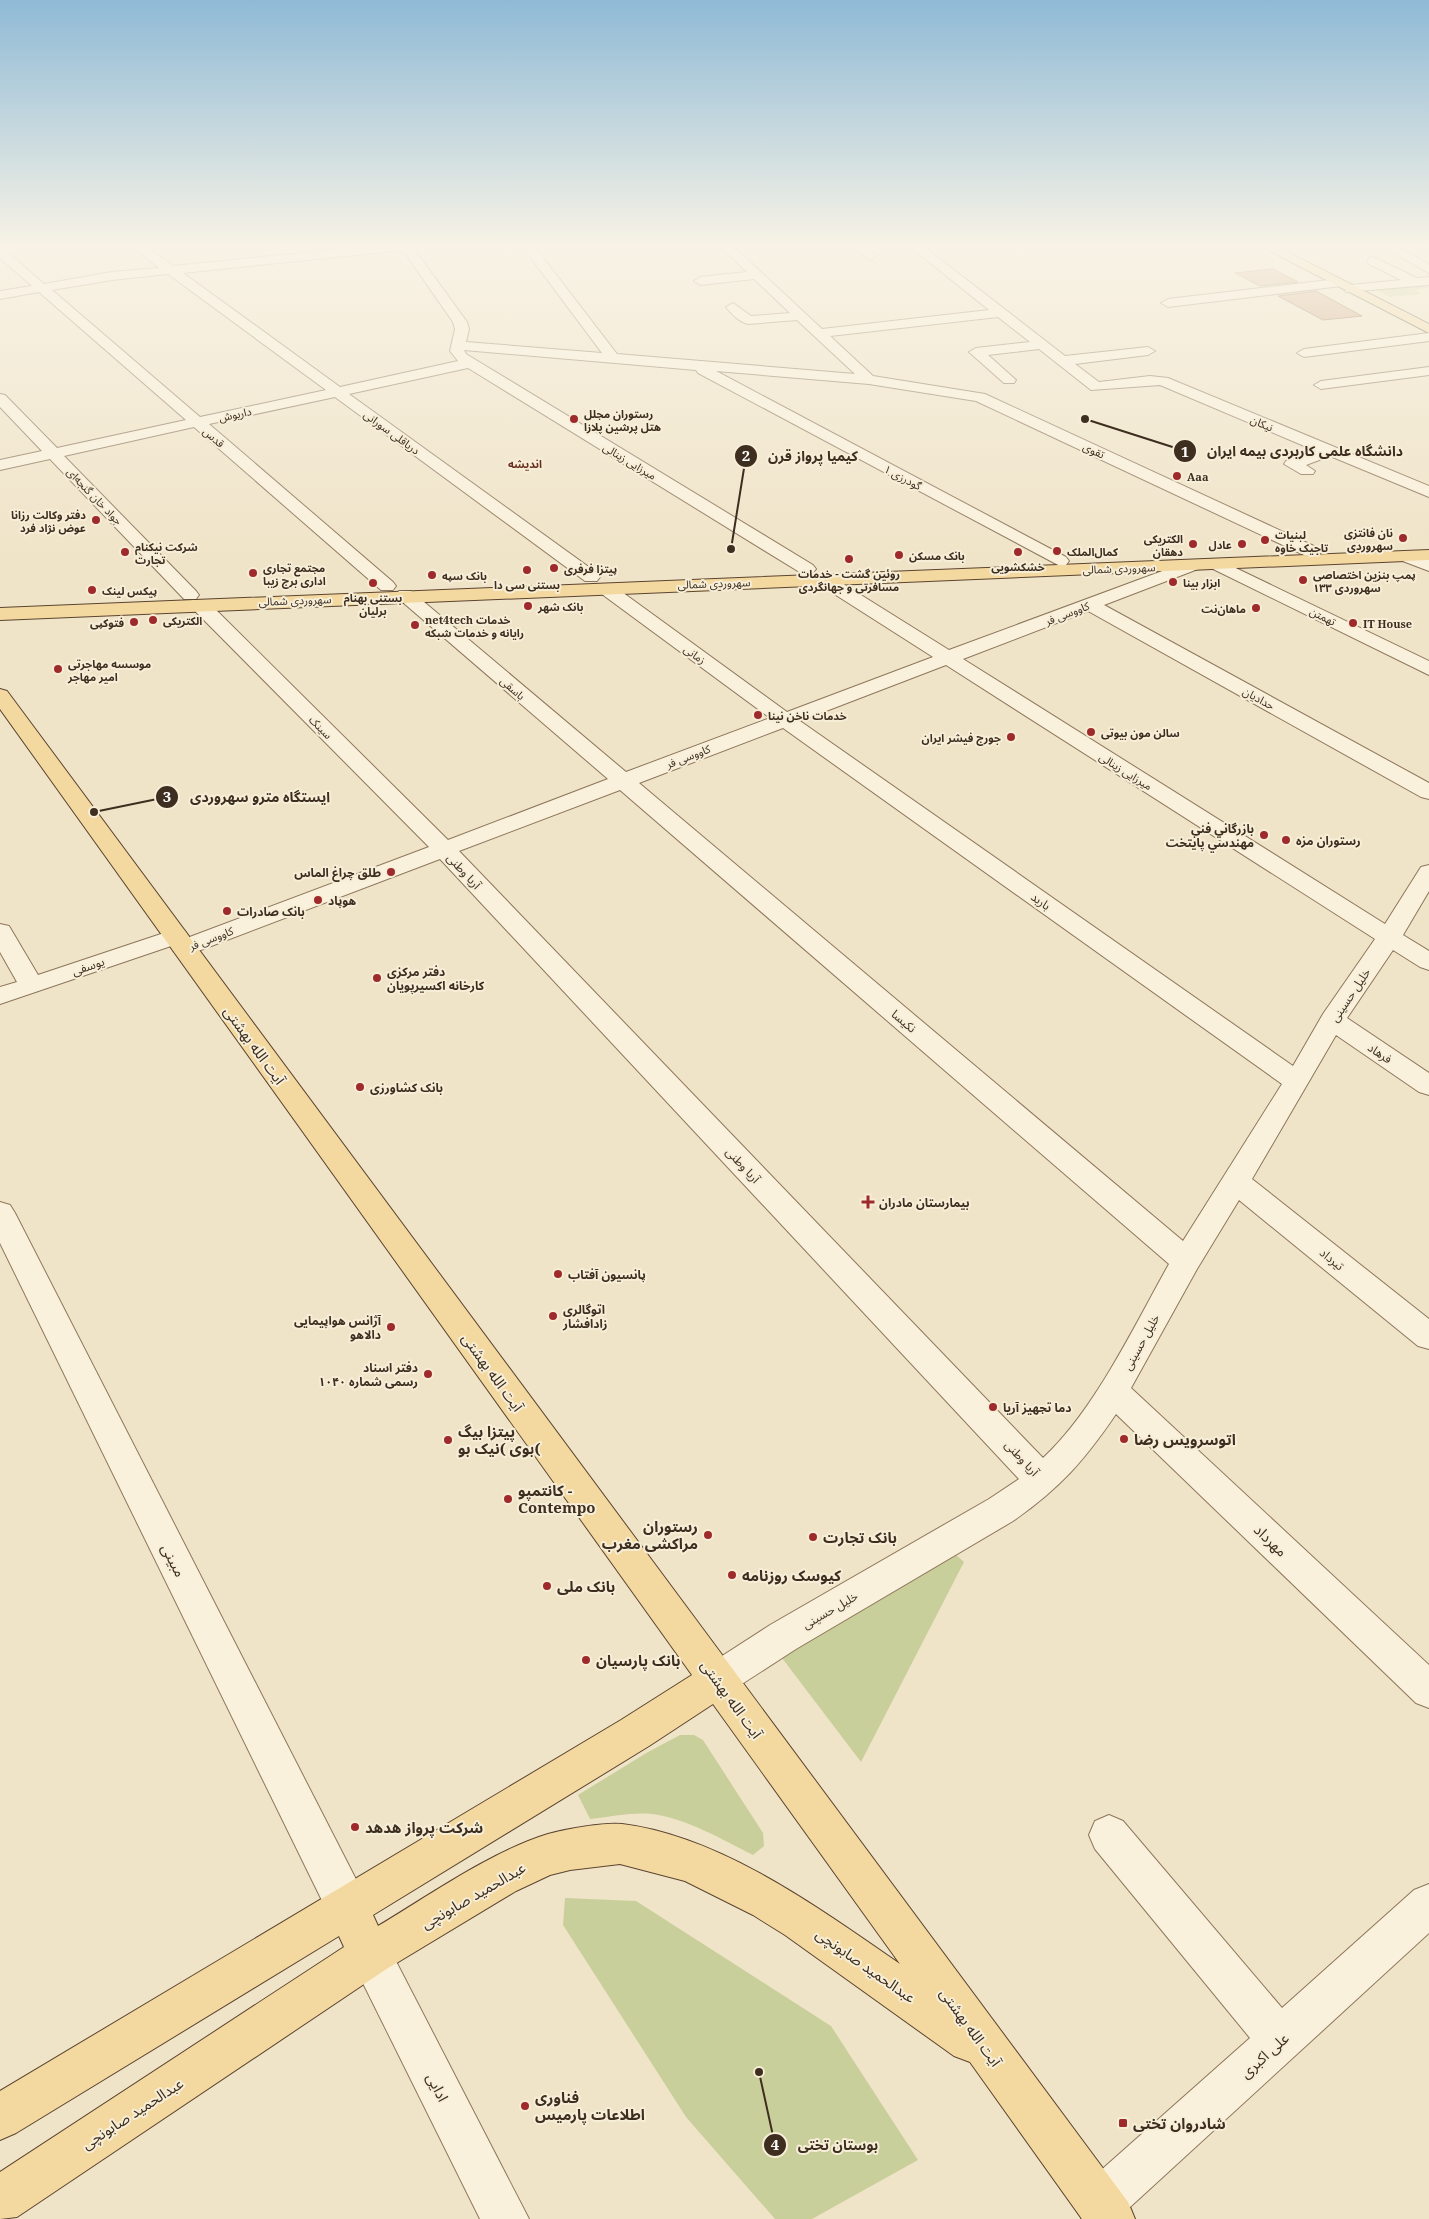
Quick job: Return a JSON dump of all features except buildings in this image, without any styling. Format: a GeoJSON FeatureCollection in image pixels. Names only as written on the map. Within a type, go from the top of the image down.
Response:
{"type":"FeatureCollection","features":[{"type":"Feature","properties":{"kind":"main road","name":"سهروردی شمالی"},"geometry":{"type":"LineString","coordinates":[[815,574],[1060,561],[1429,546]]}},
{"type":"Feature","properties":{"kind":"main road","name":"سهروردی شمالی"},"geometry":{"type":"LineString","coordinates":[[0,614],[387,586],[598,582],[815,574],[1192,565],[1429,555]]}},
{"type":"Feature","properties":{"kind":"main road","name":"سهروردی شمالی"},"geometry":{"type":"LineString","coordinates":[[0,603],[405,596],[598,582]]}},
{"type":"Feature","properties":{"kind":"main road","name":"آیت الله بهشتی"},"geometry":{"type":"LineString","coordinates":[[0,695],[1105,2211]]}},
{"type":"Feature","properties":{"kind":"main road"},"geometry":{"type":"LineString","coordinates":[[0,2117],[635,1733],[718,1679]]}},
{"type":"Feature","properties":{"kind":"main road","name":"عبدالحمید صابونچی"},"geometry":{"type":"LineString","coordinates":[[0,2200],[370,1956],[501,1876],[547,1855],[595,1846],[620,1844],[643,1848],[691,1862],[768,1900],[840,1946],[994,2058]]}},
{"type":"Feature","properties":{"kind":"main road"},"geometry":{"type":"LineString","coordinates":[[348,1908],[370,1956]]}},
{"type":"Feature","properties":{"kind":"street","name":"قدس"},"geometry":{"type":"LineString","coordinates":[[112,350],[387,586]]}},
{"type":"Feature","properties":{"kind":"street","name":"دریاقلی سورانی"},"geometry":{"type":"LineString","coordinates":[[279,350],[598,582]]}},
{"type":"Feature","properties":{"kind":"street","name":"میرزایی زینالی"},"geometry":{"type":"LineString","coordinates":[[457,350],[461,357],[470,363],[815,574],[1429,962]]}},
{"type":"Feature","properties":{"kind":"street","name":"تقوی"},"geometry":{"type":"LineString","coordinates":[[512,350],[868,380],[980,397],[1310,551]]}},
{"type":"Feature","properties":{"kind":"street"},"geometry":{"type":"LineString","coordinates":[[607,350],[613,358]]}},
{"type":"Feature","properties":{"kind":"street"},"geometry":{"type":"LineString","coordinates":[[836,350],[868,380]]}},
{"type":"Feature","properties":{"kind":"street"},"geometry":{"type":"LineString","coordinates":[[998,350],[976,352],[1009,380]]}},
{"type":"Feature","properties":{"kind":"street"},"geometry":{"type":"LineString","coordinates":[[1046,350],[1110,398]]}},
{"type":"Feature","properties":{"kind":"street"},"geometry":{"type":"LineString","coordinates":[[1061,361],[1148,350]]}},
{"type":"Feature","properties":{"kind":"street"},"geometry":{"type":"LineString","coordinates":[[1304,353],[1323,350]]}},
{"type":"Feature","properties":{"kind":"street","name":"داریوش"},"geometry":{"type":"LineString","coordinates":[[0,465],[470,363]]}},
{"type":"Feature","properties":{"kind":"street","name":"گودرزی ۱"},"geometry":{"type":"LineString","coordinates":[[693,365],[1060,561]]}},
{"type":"Feature","properties":{"kind":"street"},"geometry":{"type":"LineString","coordinates":[[1321,385],[1429,371]]}},
{"type":"Feature","properties":{"kind":"street","name":"نیکان"},"geometry":{"type":"LineString","coordinates":[[1096,387],[1150,380],[1168,383],[1429,492]]}},
{"type":"Feature","properties":{"kind":"street","name":"جواد خان گنجه‌ای"},"geometry":{"type":"LineString","coordinates":[[0,398],[195,600]]}},
{"type":"Feature","properties":{"kind":"street"},"geometry":{"type":"LineString","coordinates":[[1307,471],[1292,464],[1331,451]]}},
{"type":"Feature","properties":{"kind":"street"},"geometry":{"type":"LineString","coordinates":[[1406,556],[1429,566]]}},
{"type":"Feature","properties":{"kind":"street","name":"تهمتن"},"geometry":{"type":"LineString","coordinates":[[1217,564],[1429,669]]}},
{"type":"Feature","properties":{"kind":"street","name":"کاووسی فر"},"geometry":{"type":"LineString","coordinates":[[180,942],[444,849],[1192,565]]}},
{"type":"Feature","properties":{"kind":"street","name":"زمانی"},"geometry":{"type":"LineString","coordinates":[[598,582],[785,720]]}},
{"type":"Feature","properties":{"kind":"street","name":"باسقی"},"geometry":{"type":"LineString","coordinates":[[405,596],[622,782]]}},
{"type":"Feature","properties":{"kind":"street","name":"سینک"},"geometry":{"type":"LineString","coordinates":[[195,600],[444,849]]}},
{"type":"Feature","properties":{"kind":"street","name":"حدادیان"},"geometry":{"type":"LineString","coordinates":[[1089,604],[1429,792]]}},
{"type":"Feature","properties":{"kind":"street","name":"باربد"},"geometry":{"type":"LineString","coordinates":[[785,720],[1297,1082]]}},
{"type":"Feature","properties":{"kind":"street","name":"نکیسا"},"geometry":{"type":"LineString","coordinates":[[622,782],[1186,1261]]}},
{"type":"Feature","properties":{"kind":"street","name":"آریا وطنی"},"geometry":{"type":"LineString","coordinates":[[444,849],[1042,1480]]}},
{"type":"Feature","properties":{"kind":"street","name":"خلیل حسینی"},"geometry":{"type":"LineString","coordinates":[[718,1679],[784,1637],[974,1527],[1042,1480],[1082,1437],[1113,1390],[1186,1261],[1297,1082],[1332,1020],[1389,937],[1429,872]]}},
{"type":"Feature","properties":{"kind":"street"},"geometry":{"type":"LineString","coordinates":[[0,931],[31,985]]}},
{"type":"Feature","properties":{"kind":"street","name":"یوسفی"},"geometry":{"type":"LineString","coordinates":[[0,996],[31,985],[180,942]]}},
{"type":"Feature","properties":{"kind":"street","name":"فرهاد"},"geometry":{"type":"LineString","coordinates":[[1332,1020],[1429,1086]]}},
{"type":"Feature","properties":{"kind":"street","name":"تیرداد"},"geometry":{"type":"LineString","coordinates":[[1236,1182],[1429,1337]]}},
{"type":"Feature","properties":{"kind":"street","name":"مبینی"},"geometry":{"type":"LineString","coordinates":[[0,1213],[348,1908]]}},
{"type":"Feature","properties":{"kind":"street","name":"مهرداد"},"geometry":{"type":"LineString","coordinates":[[1113,1390],[1429,1690]]}},
{"type":"Feature","properties":{"kind":"street"},"geometry":{"type":"LineString","coordinates":[[1109,1835],[1280,2040]]}},
{"type":"Feature","properties":{"kind":"street","name":"علی‌ اکبری"},"geometry":{"type":"LineString","coordinates":[[1105,2211],[1280,2040],[1429,1905]]}},
{"type":"Feature","properties":{"kind":"street","name":"ادایی"},"geometry":{"type":"LineString","coordinates":[[370,1956],[505,2219]]}},
{"type":"Feature","properties":{"kind":"green space"},"geometry":{"type":"Polygon","coordinates":[[[955,1554],[964,1562],[861,1762],[782,1658],[955,1554]]]}},
{"type":"Feature","properties":{"kind":"green space"},"geometry":{"type":"Polygon","coordinates":[[[680,1735],[694,1735],[703,1740],[763,1833],[764,1846],[753,1855],[704,1830],[678,1820],[652,1814],[590,1819],[578,1795],[648,1752],[680,1735]]]}},
{"type":"Feature","properties":{"kind":"green space"},"geometry":{"type":"Polygon","coordinates":[[[565,1898],[636,1901],[831,2026],[918,2160],[812,2219],[775,2219],[686,2117],[563,1925],[565,1898]]]}},
{"type":"Feature","properties":{"kind":"place","name":"رستوران مجلل هتل پرشین پلازا"},"geometry":{"type":"Point","coordinates":[574,419]}},
{"type":"Feature","properties":{"kind":"place","name":"دانشگاه علمی کاربردی بیمه ایران"},"geometry":{"type":"Point","coordinates":[1085,419]}},
{"type":"Feature","properties":{"kind":"place","name":"Aaa"},"geometry":{"type":"Point","coordinates":[1177,476]}},
{"type":"Feature","properties":{"kind":"place","name":"دفتر وکالت رزانا عوض نژاد فرد"},"geometry":{"type":"Point","coordinates":[96,520]}},
{"type":"Feature","properties":{"kind":"place","name":"نان فانتزی سهروردی"},"geometry":{"type":"Point","coordinates":[1403,538]}},
{"type":"Feature","properties":{"kind":"place","name":"لبنیات تاجیک خاوه"},"geometry":{"type":"Point","coordinates":[1265,540]}},
{"type":"Feature","properties":{"kind":"place","name":"الکتریکی دهقان"},"geometry":{"type":"Point","coordinates":[1193,544]}},
{"type":"Feature","properties":{"kind":"place","name":"عادل"},"geometry":{"type":"Point","coordinates":[1242,544]}},
{"type":"Feature","properties":{"kind":"place","name":"کیمیا پرواز قرن"},"geometry":{"type":"Point","coordinates":[731,549]}},
{"type":"Feature","properties":{"kind":"place","name":"کمال‌الملک"},"geometry":{"type":"Point","coordinates":[1057,551]}},
{"type":"Feature","properties":{"kind":"place","name":"شرکت نیکنام تجارت"},"geometry":{"type":"Point","coordinates":[125,552]}},
{"type":"Feature","properties":{"kind":"place","name":"خشکشویی"},"geometry":{"type":"Point","coordinates":[1018,552]}},
{"type":"Feature","properties":{"kind":"place","name":"بانک مسکن"},"geometry":{"type":"Point","coordinates":[899,555]}},
{"type":"Feature","properties":{"kind":"place","name":"روئین گشت - خدمات مسافرتی و جهانگردی"},"geometry":{"type":"Point","coordinates":[849,559]}},
{"type":"Feature","properties":{"kind":"place","name":"پیتزا فرفری"},"geometry":{"type":"Point","coordinates":[554,568]}},
{"type":"Feature","properties":{"kind":"place","name":"بستنی سی دا"},"geometry":{"type":"Point","coordinates":[527,570]}},
{"type":"Feature","properties":{"kind":"place","name":"مجتمع تجاری اداری برج زیبا"},"geometry":{"type":"Point","coordinates":[253,573]}},
{"type":"Feature","properties":{"kind":"place","name":"بانک سپه"},"geometry":{"type":"Point","coordinates":[432,575]}},
{"type":"Feature","properties":{"kind":"place","name":"پمپ بنزین اختصاصی ۱۳۳ سهروردی"},"geometry":{"type":"Point","coordinates":[1303,580]}},
{"type":"Feature","properties":{"kind":"place","name":"ابزار بینا"},"geometry":{"type":"Point","coordinates":[1173,582]}},
{"type":"Feature","properties":{"kind":"place","name":"بستنی بهنام برلیان"},"geometry":{"type":"Point","coordinates":[373,583]}},
{"type":"Feature","properties":{"kind":"place","name":"پیکس لینک"},"geometry":{"type":"Point","coordinates":[92,590]}},
{"type":"Feature","properties":{"kind":"place","name":"بانک شهر"},"geometry":{"type":"Point","coordinates":[528,606]}},
{"type":"Feature","properties":{"kind":"place","name":"ماهان‌نت"},"geometry":{"type":"Point","coordinates":[1256,608]}},
{"type":"Feature","properties":{"kind":"place","name":"الکتریکی"},"geometry":{"type":"Point","coordinates":[153,620]}},
{"type":"Feature","properties":{"kind":"place","name":"فتوکپی"},"geometry":{"type":"Point","coordinates":[134,622]}},
{"type":"Feature","properties":{"kind":"place","name":"IT House"},"geometry":{"type":"Point","coordinates":[1353,623]}},
{"type":"Feature","properties":{"kind":"place","name":"net4tech خدمات رایانه و خدمات شبکه"},"geometry":{"type":"Point","coordinates":[415,625]}},
{"type":"Feature","properties":{"kind":"place","name":"موسسه مهاجرتی امیر مهاجر"},"geometry":{"type":"Point","coordinates":[58,669]}},
{"type":"Feature","properties":{"kind":"place","name":"خدمات ناخن نینا"},"geometry":{"type":"Point","coordinates":[758,715]}},
{"type":"Feature","properties":{"kind":"place","name":"سالن مون بیوتی"},"geometry":{"type":"Point","coordinates":[1091,732]}},
{"type":"Feature","properties":{"kind":"place","name":"جورج فیشر ایران"},"geometry":{"type":"Point","coordinates":[1011,737]}},
{"type":"Feature","properties":{"kind":"place","name":"ایستگاه مترو سهروردی"},"geometry":{"type":"Point","coordinates":[94,812]}},
{"type":"Feature","properties":{"kind":"place","name":"بازرگاني فني مهندسي پايتخت"},"geometry":{"type":"Point","coordinates":[1264,835]}},
{"type":"Feature","properties":{"kind":"place","name":"رستوران مزه"},"geometry":{"type":"Point","coordinates":[1286,840]}},
{"type":"Feature","properties":{"kind":"place","name":"طلق چراغ الماس"},"geometry":{"type":"Point","coordinates":[391,872]}},
{"type":"Feature","properties":{"kind":"place","name":"هوپاد"},"geometry":{"type":"Point","coordinates":[318,900]}},
{"type":"Feature","properties":{"kind":"place","name":"بانک صادرات"},"geometry":{"type":"Point","coordinates":[227,911]}},
{"type":"Feature","properties":{"kind":"place","name":"دفتر مرکزی کارخانه اکسیرپویان"},"geometry":{"type":"Point","coordinates":[377,978]}},
{"type":"Feature","properties":{"kind":"place","name":"بانک کشاورزی"},"geometry":{"type":"Point","coordinates":[360,1087]}},
{"type":"Feature","properties":{"kind":"place","name":"بیمارستان مادران"},"geometry":{"type":"Point","coordinates":[868,1202]}},
{"type":"Feature","properties":{"kind":"place","name":"پانسیون آفتاب"},"geometry":{"type":"Point","coordinates":[558,1274]}},
{"type":"Feature","properties":{"kind":"place","name":"اتوگالری زادافشار"},"geometry":{"type":"Point","coordinates":[553,1316]}},
{"type":"Feature","properties":{"kind":"place","name":"آژانس هواپیمایی دالاهو"},"geometry":{"type":"Point","coordinates":[391,1327]}},
{"type":"Feature","properties":{"kind":"place","name":"دفتر اسناد رسمی شماره ۱۰۴۰"},"geometry":{"type":"Point","coordinates":[428,1374]}},
{"type":"Feature","properties":{"kind":"place","name":"دما تجهیز آریا"},"geometry":{"type":"Point","coordinates":[993,1407]}},
{"type":"Feature","properties":{"kind":"place","name":"اتوسرویس رضا"},"geometry":{"type":"Point","coordinates":[1124,1439]}},
{"type":"Feature","properties":{"kind":"place","name":"پیتزا بیگ بوی )نیک بو("},"geometry":{"type":"Point","coordinates":[448,1440]}},
{"type":"Feature","properties":{"kind":"place","name":"کانتمپو - Contempo"},"geometry":{"type":"Point","coordinates":[508,1499]}},
{"type":"Feature","properties":{"kind":"place","name":"رستوران مراکشی مغرب"},"geometry":{"type":"Point","coordinates":[708,1535]}},
{"type":"Feature","properties":{"kind":"place","name":"بانک تجارت"},"geometry":{"type":"Point","coordinates":[813,1537]}},
{"type":"Feature","properties":{"kind":"place","name":"کیوسک روزنامه"},"geometry":{"type":"Point","coordinates":[732,1575]}},
{"type":"Feature","properties":{"kind":"place","name":"بانک ملی"},"geometry":{"type":"Point","coordinates":[547,1586]}},
{"type":"Feature","properties":{"kind":"place","name":"بانک پارسیان"},"geometry":{"type":"Point","coordinates":[586,1660]}},
{"type":"Feature","properties":{"kind":"place","name":"شرکت پرواز هدهد"},"geometry":{"type":"Point","coordinates":[355,1827]}},
{"type":"Feature","properties":{"kind":"place","name":"بوستان تختی"},"geometry":{"type":"Point","coordinates":[759,2072]}},
{"type":"Feature","properties":{"kind":"place","name":"فناوری اطلاعات پارمیس"},"geometry":{"type":"Point","coordinates":[525,2106]}},
{"type":"Feature","properties":{"kind":"place","name":"شادروان تختی"},"geometry":{"type":"Point","coordinates":[1123,2123]}},
{"type":"Feature","properties":{"kind":"district","name":"اندیشه"},"geometry":{"type":"Point","coordinates":[525,463]}}]}
